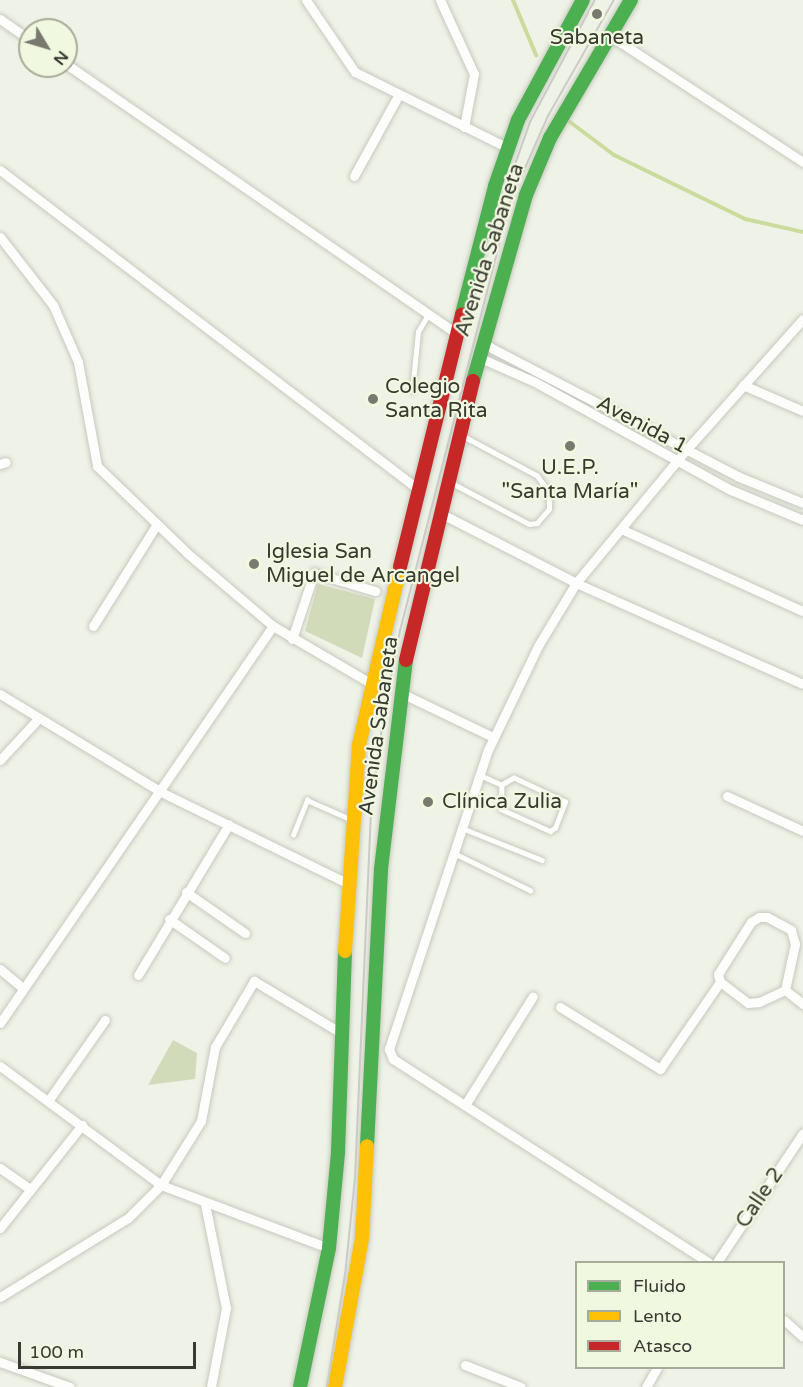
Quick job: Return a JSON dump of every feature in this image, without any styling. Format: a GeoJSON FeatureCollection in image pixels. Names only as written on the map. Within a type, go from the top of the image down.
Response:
{"type":"FeatureCollection","features":[{"type":"Feature","properties":{"kind":"main road","name":"Avenida Sabaneta"},"geometry":{"type":"LineString","coordinates":[[335,1387],[362,1238],[381,869],[401,693],[480,350],[526,195],[550,138],[631,0]]}},
{"type":"Feature","properties":{"kind":"main road","name":"Avenida Sabaneta"},"geometry":{"type":"LineString","coordinates":[[300,1387],[329,1248],[343,1034],[347,883],[359,745],[418,489],[457,334],[508,148],[518,120],[580,2]]}},
{"type":"Feature","properties":{"kind":"street"},"geometry":{"type":"LineString","coordinates":[[306,0],[355,72],[398,96],[508,148]]}},
{"type":"Feature","properties":{"kind":"street"},"geometry":{"type":"LineString","coordinates":[[440,0],[474,74],[464,127]]}},
{"type":"Feature","properties":{"kind":"street"},"geometry":{"type":"LineString","coordinates":[[0,19],[18,32]]}},
{"type":"Feature","properties":{"kind":"street"},"geometry":{"type":"LineString","coordinates":[[609,35],[803,162]]}},
{"type":"Feature","properties":{"kind":"street"},"geometry":{"type":"LineString","coordinates":[[78,72],[457,334]]}},
{"type":"Feature","properties":{"kind":"street"},"geometry":{"type":"LineString","coordinates":[[354,176],[398,96]]}},
{"type":"Feature","properties":{"kind":"street"},"geometry":{"type":"LineString","coordinates":[[0,170],[418,489]]}},
{"type":"Feature","properties":{"kind":"street"},"geometry":{"type":"LineString","coordinates":[[0,237],[53,304],[78,362],[97,466],[157,524],[273,626],[372,684]]}},
{"type":"Feature","properties":{"kind":"street"},"geometry":{"type":"LineString","coordinates":[[705,1261],[393,1059],[389,1052],[493,737],[537,646],[576,583],[687,449],[803,320]]}},
{"type":"Feature","properties":{"kind":"street"},"geometry":{"type":"LineString","coordinates":[[480,350],[730,490],[803,520]]}},
{"type":"Feature","properties":{"kind":"street","name":"Avenida 1"},"geometry":{"type":"LineString","coordinates":[[480,350],[687,449],[737,476],[799,502]]}},
{"type":"Feature","properties":{"kind":"street"},"geometry":{"type":"LineString","coordinates":[[743,385],[803,411]]}},
{"type":"Feature","properties":{"kind":"street"},"geometry":{"type":"LineString","coordinates":[[790,514],[799,502]]}},
{"type":"Feature","properties":{"kind":"street"},"geometry":{"type":"LineString","coordinates":[[442,514],[576,583],[803,684]]}},
{"type":"Feature","properties":{"kind":"street"},"geometry":{"type":"LineString","coordinates":[[93,626],[157,524]]}},
{"type":"Feature","properties":{"kind":"street"},"geometry":{"type":"LineString","coordinates":[[621,529],[802,607]]}},
{"type":"Feature","properties":{"kind":"street"},"geometry":{"type":"LineString","coordinates":[[292,639],[314,573],[375,591]]}},
{"type":"Feature","properties":{"kind":"street"},"geometry":{"type":"LineString","coordinates":[[0,1023],[273,626]]}},
{"type":"Feature","properties":{"kind":"street"},"geometry":{"type":"LineString","coordinates":[[401,693],[493,737]]}},
{"type":"Feature","properties":{"kind":"street"},"geometry":{"type":"LineString","coordinates":[[0,694],[37,720],[161,792],[347,883]]}},
{"type":"Feature","properties":{"kind":"street"},"geometry":{"type":"LineString","coordinates":[[0,760],[37,720]]}},
{"type":"Feature","properties":{"kind":"street"},"geometry":{"type":"LineString","coordinates":[[727,796],[803,831]]}},
{"type":"Feature","properties":{"kind":"street"},"geometry":{"type":"LineString","coordinates":[[138,975],[169,919],[228,824]]}},
{"type":"Feature","properties":{"kind":"street"},"geometry":{"type":"LineString","coordinates":[[186,892],[245,933]]}},
{"type":"Feature","properties":{"kind":"street"},"geometry":{"type":"LineString","coordinates":[[560,1007],[660,1069],[720,982],[721,967],[751,922],[767,917],[791,930],[795,938],[785,990]]}},
{"type":"Feature","properties":{"kind":"street"},"geometry":{"type":"LineString","coordinates":[[169,919],[225,958]]}},
{"type":"Feature","properties":{"kind":"street"},"geometry":{"type":"LineString","coordinates":[[0,969],[23,987]]}},
{"type":"Feature","properties":{"kind":"street"},"geometry":{"type":"LineString","coordinates":[[0,1297],[128,1218],[161,1185],[201,1121],[215,1047],[254,981],[343,1034]]}},
{"type":"Feature","properties":{"kind":"street"},"geometry":{"type":"LineString","coordinates":[[720,982],[748,1003],[759,1002],[785,990]]}},
{"type":"Feature","properties":{"kind":"street"},"geometry":{"type":"LineString","coordinates":[[785,990],[803,1004]]}},
{"type":"Feature","properties":{"kind":"street"},"geometry":{"type":"LineString","coordinates":[[465,1105],[533,996]]}},
{"type":"Feature","properties":{"kind":"street"},"geometry":{"type":"LineString","coordinates":[[48,1101],[105,1020]]}},
{"type":"Feature","properties":{"kind":"street"},"geometry":{"type":"LineString","coordinates":[[0,1066],[161,1185],[205,1204],[329,1248]]}},
{"type":"Feature","properties":{"kind":"street"},"geometry":{"type":"LineString","coordinates":[[0,1228],[82,1125]]}},
{"type":"Feature","properties":{"kind":"street","name":"Calle 2"},"geometry":{"type":"LineString","coordinates":[[718,1261],[803,1133]]}},
{"type":"Feature","properties":{"kind":"street"},"geometry":{"type":"LineString","coordinates":[[0,1168],[30,1189]]}},
{"type":"Feature","properties":{"kind":"street"},"geometry":{"type":"LineString","coordinates":[[205,1204],[226,1308],[211,1387]]}},
{"type":"Feature","properties":{"kind":"street"},"geometry":{"type":"LineString","coordinates":[[785,1322],[803,1337]]}},
{"type":"Feature","properties":{"kind":"street"},"geometry":{"type":"LineString","coordinates":[[0,1362],[70,1387]]}},
{"type":"Feature","properties":{"kind":"street"},"geometry":{"type":"LineString","coordinates":[[465,1365],[510,1385],[521,1387]]}},
{"type":"Feature","properties":{"kind":"street"},"geometry":{"type":"LineString","coordinates":[[646,1387],[656,1369]]}},
{"type":"Feature","properties":{"kind":"lane"},"geometry":{"type":"LineString","coordinates":[[412,391],[418,332],[428,315]]}},
{"type":"Feature","properties":{"kind":"lane"},"geometry":{"type":"LineString","coordinates":[[449,481],[529,524],[537,523],[549,509],[549,492],[537,476],[459,435]]}},
{"type":"Feature","properties":{"kind":"lane"},"geometry":{"type":"LineString","coordinates":[[480,775],[502,785]]}},
{"type":"Feature","properties":{"kind":"lane"},"geometry":{"type":"LineString","coordinates":[[514,778],[565,802],[555,828],[550,831],[501,809],[502,785],[514,778]]}},
{"type":"Feature","properties":{"kind":"lane"},"geometry":{"type":"LineString","coordinates":[[294,835],[307,800],[352,820]]}},
{"type":"Feature","properties":{"kind":"lane"},"geometry":{"type":"LineString","coordinates":[[462,828],[542,860]]}},
{"type":"Feature","properties":{"kind":"lane"},"geometry":{"type":"LineString","coordinates":[[454,853],[530,890]]}},
{"type":"Feature","properties":{"kind":"green space"},"geometry":{"type":"Polygon","coordinates":[[[318,584],[375,599],[362,658],[305,631],[318,584]]]}},
{"type":"Feature","properties":{"kind":"green space"},"geometry":{"type":"Polygon","coordinates":[[[173,1040],[197,1053],[195,1079],[148,1085],[173,1040]]]}},
{"type":"Feature","properties":{"kind":"waterway"},"geometry":{"type":"LineString","coordinates":[[513,0],[536,55]]}},
{"type":"Feature","properties":{"kind":"waterway"},"geometry":{"type":"LineString","coordinates":[[570,122],[614,155],[745,219],[803,232]]}},
{"type":"Feature","properties":{"kind":"tram line"},"geometry":{"type":"LineString","coordinates":[[501,204],[530,122],[595,0]]}},
{"type":"Feature","properties":{"kind":"tram line"},"geometry":{"type":"LineString","coordinates":[[327,1387],[345,1275],[355,1178],[371,810],[384,712],[400,631],[511,200],[548,116],[614,0]]}},
{"type":"Feature","properties":{"kind":"traffic: fast"},"geometry":{"type":"LineString","coordinates":[[462,314],[495,186],[518,120],[583,0]]}},
{"type":"Feature","properties":{"kind":"traffic: fast"},"geometry":{"type":"LineString","coordinates":[[473,381],[526,195],[550,138],[631,0]]}},
{"type":"Feature","properties":{"kind":"traffic: fast"},"geometry":{"type":"LineString","coordinates":[[367,1146],[381,869],[406,660]]}},
{"type":"Feature","properties":{"kind":"traffic: fast"},"geometry":{"type":"LineString","coordinates":[[300,1387],[329,1248],[338,1152],[345,951]]}},
{"type":"Feature","properties":{"kind":"traffic: slow"},"geometry":{"type":"LineString","coordinates":[[345,951],[359,745],[400,567]]}},
{"type":"Feature","properties":{"kind":"traffic: slow"},"geometry":{"type":"LineString","coordinates":[[335,1387],[362,1238],[367,1146]]}},
{"type":"Feature","properties":{"kind":"traffic: jam"},"geometry":{"type":"LineString","coordinates":[[400,567],[462,314]]}},
{"type":"Feature","properties":{"kind":"traffic: jam"},"geometry":{"type":"LineString","coordinates":[[406,660],[473,381]]}},
{"type":"Feature","properties":{"kind":"place","name":"Sabaneta"},"geometry":{"type":"Point","coordinates":[597,14]}},
{"type":"Feature","properties":{"kind":"place","name":"Colegio Santa Rita"},"geometry":{"type":"Point","coordinates":[373,399]}},
{"type":"Feature","properties":{"kind":"place","name":"U.E.P. \"Santa María\""},"geometry":{"type":"Point","coordinates":[570,446]}},
{"type":"Feature","properties":{"kind":"place","name":"Iglesia San Miguel de Arcangel"},"geometry":{"type":"Point","coordinates":[254,564]}},
{"type":"Feature","properties":{"kind":"place","name":"Clínica Zulia"},"geometry":{"type":"Point","coordinates":[428,802]}}]}
